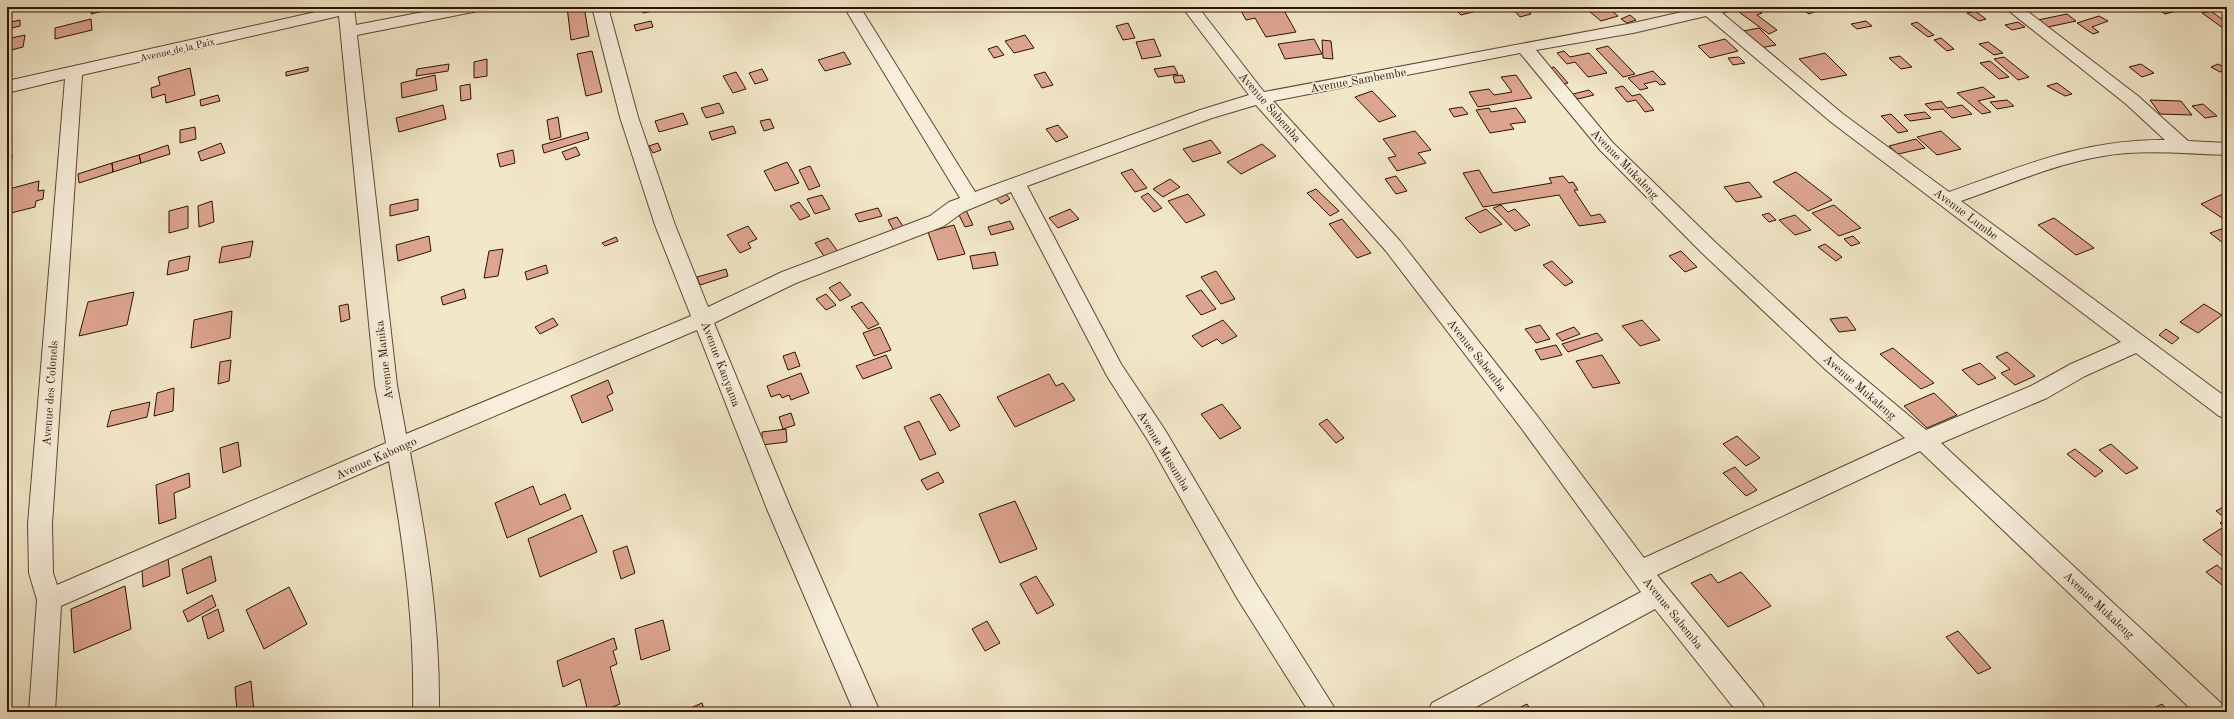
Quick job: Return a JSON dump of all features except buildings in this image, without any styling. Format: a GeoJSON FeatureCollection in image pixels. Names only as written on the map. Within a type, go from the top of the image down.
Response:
{"type":"FeatureCollection","features":[{"type":"Feature","properties":{"kind":"street"},"geometry":{"type":"LineString","coordinates":[[349,32],[473,7]]}},
{"type":"Feature","properties":{"kind":"street","name":"Avenue Kanyama"},"geometry":{"type":"LineString","coordinates":[[600,7],[629,118],[665,225],[779,509],[867,712]]}},
{"type":"Feature","properties":{"kind":"street"},"geometry":{"type":"LineString","coordinates":[[852,7],[971,200]]}},
{"type":"Feature","properties":{"kind":"street","name":"Avenue Sabemba"},"geometry":{"type":"LineString","coordinates":[[1190,7],[1260,98],[1393,246],[1530,423],[1658,595],[1754,712]]}},
{"type":"Feature","properties":{"kind":"street"},"geometry":{"type":"LineString","coordinates":[[2012,7],[2120,90],[2155,119],[2184,148]]}},
{"type":"Feature","properties":{"kind":"street","name":"Avenue Manika"},"geometry":{"type":"LineString","coordinates":[[346,8],[386,385],[415,540],[423,606],[427,660],[426,712]]}},
{"type":"Feature","properties":{"kind":"street","name":"Avenue de la Paix"},"geometry":{"type":"LineString","coordinates":[[7,87],[74,73],[346,8]]}},
{"type":"Feature","properties":{"kind":"street","name":"Avenue Sambembe"},"geometry":{"type":"LineString","coordinates":[[971,200],[1206,114],[1260,98],[1432,66],[1524,47],[1633,28],[1717,9]]}},
{"type":"Feature","properties":{"kind":"street","name":"Avenue Lumbe"},"geometry":{"type":"LineString","coordinates":[[1717,9],[1837,118],[1948,199],[2136,344],[2227,410]]}},
{"type":"Feature","properties":{"kind":"street","name":"Avenue Mukaleng"},"geometry":{"type":"LineString","coordinates":[[1524,47],[1606,146],[1640,180],[1833,364],[1924,441],[2212,712]]}},
{"type":"Feature","properties":{"kind":"street","name":"Avenue des Colonels"},"geometry":{"type":"LineString","coordinates":[[42,712],[49,600],[41,573],[40,524],[74,73]]}},
{"type":"Feature","properties":{"kind":"street"},"geometry":{"type":"LineString","coordinates":[[1948,199],[2066,157],[2103,150],[2139,147],[2227,148]]}},
{"type":"Feature","properties":{"kind":"street"},"geometry":{"type":"LineString","coordinates":[[2207,148],[2227,162]]}},
{"type":"Feature","properties":{"kind":"street","name":"Avenue Musumba"},"geometry":{"type":"LineString","coordinates":[[1016,183],[1114,370],[1157,436],[1246,590],[1324,712]]}},
{"type":"Feature","properties":{"kind":"street","name":"Avenue Kabongo"},"geometry":{"type":"LineString","coordinates":[[49,600],[479,412],[704,319],[721,308],[782,279],[937,221],[956,207],[971,200]]}},
{"type":"Feature","properties":{"kind":"street"},"geometry":{"type":"LineString","coordinates":[[1640,570],[1898,451],[2039,392],[2078,370],[2136,344]]}},
{"type":"Feature","properties":{"kind":"street"},"geometry":{"type":"LineString","coordinates":[[1441,712],[1537,662],[1658,595]]}}]}
